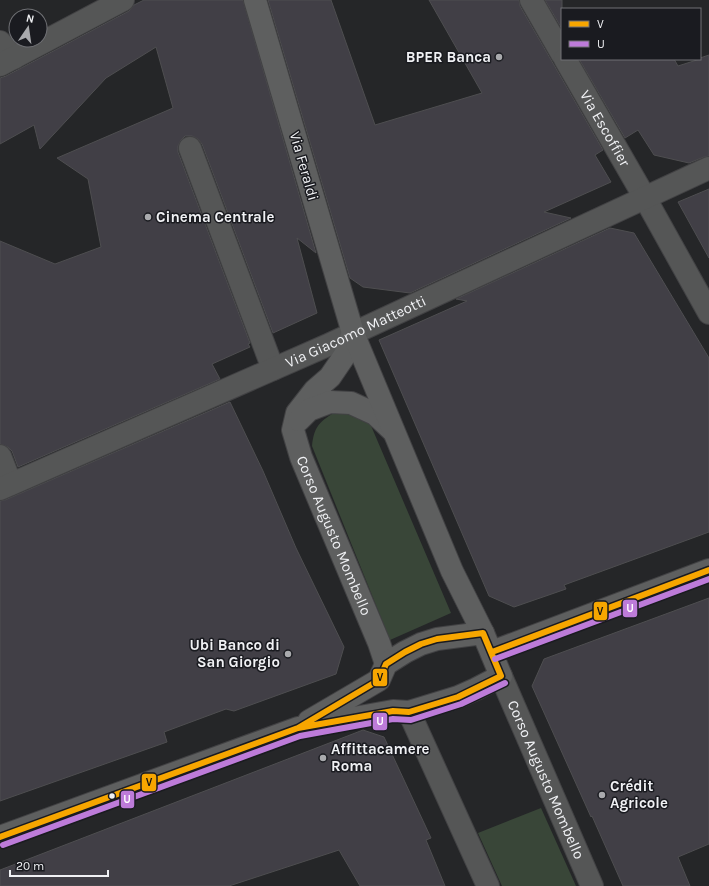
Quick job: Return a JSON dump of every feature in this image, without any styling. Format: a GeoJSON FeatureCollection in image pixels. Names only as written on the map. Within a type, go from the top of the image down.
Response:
{"type":"FeatureCollection","features":[{"type":"Feature","properties":{"kind":"main road","name":"Via Feraldi"},"geometry":{"type":"LineString","coordinates":[[255,0],[353,332]]}},
{"type":"Feature","properties":{"kind":"main road"},"geometry":{"type":"LineString","coordinates":[[293,430],[297,413],[315,390],[330,377],[345,355],[353,332]]}},
{"type":"Feature","properties":{"kind":"main road","name":"Corso Augusto Mombello"},"geometry":{"type":"LineString","coordinates":[[353,332],[452,571],[488,642],[501,676]]}},
{"type":"Feature","properties":{"kind":"main road","name":"Corso Augusto Mombello"},"geometry":{"type":"LineString","coordinates":[[394,432],[375,414],[352,403],[330,402],[309,410],[300,419],[293,430],[301,457],[379,644],[383,672],[401,711]]}},
{"type":"Feature","properties":{"kind":"main road"},"geometry":{"type":"LineString","coordinates":[[298,728],[383,672],[421,644],[437,639],[488,642],[709,570]]}},
{"type":"Feature","properties":{"kind":"main road"},"geometry":{"type":"LineString","coordinates":[[0,837],[298,728],[401,711],[458,696],[476,689],[501,676]]}},
{"type":"Feature","properties":{"kind":"street"},"geometry":{"type":"LineString","coordinates":[[0,42],[7,61],[124,0]]}},
{"type":"Feature","properties":{"kind":"street"},"geometry":{"type":"LineString","coordinates":[[531,0],[561,52]]}},
{"type":"Feature","properties":{"kind":"street","name":"Via Escoffier"},"geometry":{"type":"LineString","coordinates":[[566,60],[709,313]]}},
{"type":"Feature","properties":{"kind":"street"},"geometry":{"type":"LineString","coordinates":[[190,148],[273,369]]}},
{"type":"Feature","properties":{"kind":"street","name":"Via Giacomo Matteotti"},"geometry":{"type":"LineString","coordinates":[[6,486],[273,369],[709,168]]}},
{"type":"Feature","properties":{"kind":"street"},"geometry":{"type":"LineString","coordinates":[[0,456],[6,486]]}},
{"type":"Feature","properties":{"kind":"street","name":"Corso Augusto Mombello"},"geometry":{"type":"LineString","coordinates":[[501,676],[592,886]]}},
{"type":"Feature","properties":{"kind":"street","name":"Corso Augusto Mombello"},"geometry":{"type":"LineString","coordinates":[[401,711],[488,886]]}},
{"type":"Feature","properties":{"kind":"green space"},"geometry":{"type":"Polygon","coordinates":[[[337,411],[352,412],[369,421],[451,613],[390,640],[312,446],[316,429],[322,421],[337,411]]]}},
{"type":"Feature","properties":{"kind":"green space"},"geometry":{"type":"Polygon","coordinates":[[[541,808],[576,886],[502,886],[478,833],[541,808]]]}},
{"type":"Feature","properties":{"kind":"building"},"geometry":{"type":"Polygon","coordinates":[[[144,0],[243,0],[316,253],[297,238],[317,313],[273,333],[202,144],[198,139],[192,136],[185,136],[178,146],[178,152],[250,343],[248,344],[250,347],[212,364],[220,379],[18,467],[12,451],[8,447],[0,444],[0,241],[55,264],[101,247],[88,179],[57,158],[173,108],[156,47],[106,78],[40,149],[34,125],[0,144],[0,78],[129,11],[134,5],[144,0]]]}},
{"type":"Feature","properties":{"kind":"building"},"geometry":{"type":"Polygon","coordinates":[[[268,0],[331,0],[375,125],[482,93],[429,0],[519,0],[520,6],[603,150],[595,155],[611,182],[544,212],[571,218],[410,293],[363,287],[350,278],[268,0]]]}},
{"type":"Feature","properties":{"kind":"building"},"geometry":{"type":"Polygon","coordinates":[[[545,0],[562,0],[561,27],[545,0]]]}},
{"type":"Feature","properties":{"kind":"building"},"geometry":{"type":"Polygon","coordinates":[[[709,55],[709,156],[689,163],[654,155],[638,130],[625,138],[580,60],[675,60],[678,66],[701,60],[701,58],[709,55]]]}},
{"type":"Feature","properties":{"kind":"building"},"geometry":{"type":"Polygon","coordinates":[[[709,189],[709,258],[678,202],[709,189]]]}},
{"type":"Feature","properties":{"kind":"building"},"geometry":{"type":"Polygon","coordinates":[[[610,228],[634,233],[709,358],[709,532],[564,585],[566,589],[514,607],[489,596],[379,340],[467,301],[456,299],[610,228]]]}},
{"type":"Feature","properties":{"kind":"building"},"geometry":{"type":"Polygon","coordinates":[[[230,402],[263,471],[296,548],[344,647],[336,674],[234,711],[226,709],[164,732],[167,742],[0,801],[0,501],[230,402]]]}},
{"type":"Feature","properties":{"kind":"building"},"geometry":{"type":"Polygon","coordinates":[[[709,598],[709,844],[678,857],[690,886],[623,886],[532,686],[544,659],[709,598]]]}},
{"type":"Feature","properties":{"kind":"building"},"geometry":{"type":"Polygon","coordinates":[[[363,730],[384,737],[431,838],[426,840],[445,886],[360,886],[339,850],[229,886],[0,886],[0,870],[363,730]]]}},
{"type":"Feature","properties":{"kind":"transit line","name":"V"},"geometry":{"type":"LineString","coordinates":[[492,652],[709,570]]}},
{"type":"Feature","properties":{"kind":"transit line","name":"U"},"geometry":{"type":"LineString","coordinates":[[495,659],[709,579]]}},
{"type":"Feature","properties":{"kind":"transit line","name":"V"},"geometry":{"type":"LineString","coordinates":[[483,633],[501,676],[458,697],[409,712],[393,711],[298,728],[379,680],[386,664],[405,652],[421,644],[437,639],[483,633]]}},
{"type":"Feature","properties":{"kind":"transit line","name":"U"},"geometry":{"type":"LineString","coordinates":[[3,845],[300,736],[393,719],[411,720],[461,704],[505,683]]}},
{"type":"Feature","properties":{"kind":"transit line","name":"V"},"geometry":{"type":"LineString","coordinates":[[0,837],[298,728]]}},
{"type":"Feature","properties":{"kind":"place","name":"BPER Banca"},"geometry":{"type":"Point","coordinates":[499,57]}},
{"type":"Feature","properties":{"kind":"place","name":"Cinema Centrale"},"geometry":{"type":"Point","coordinates":[148,217]}},
{"type":"Feature","properties":{"kind":"place","name":"Ubi Banco di San Giorgio"},"geometry":{"type":"Point","coordinates":[288,654]}},
{"type":"Feature","properties":{"kind":"place","name":"Affittacamere Roma"},"geometry":{"type":"Point","coordinates":[323,758]}},
{"type":"Feature","properties":{"kind":"place","name":"Crédit Agricole"},"geometry":{"type":"Point","coordinates":[602,795]}}]}
